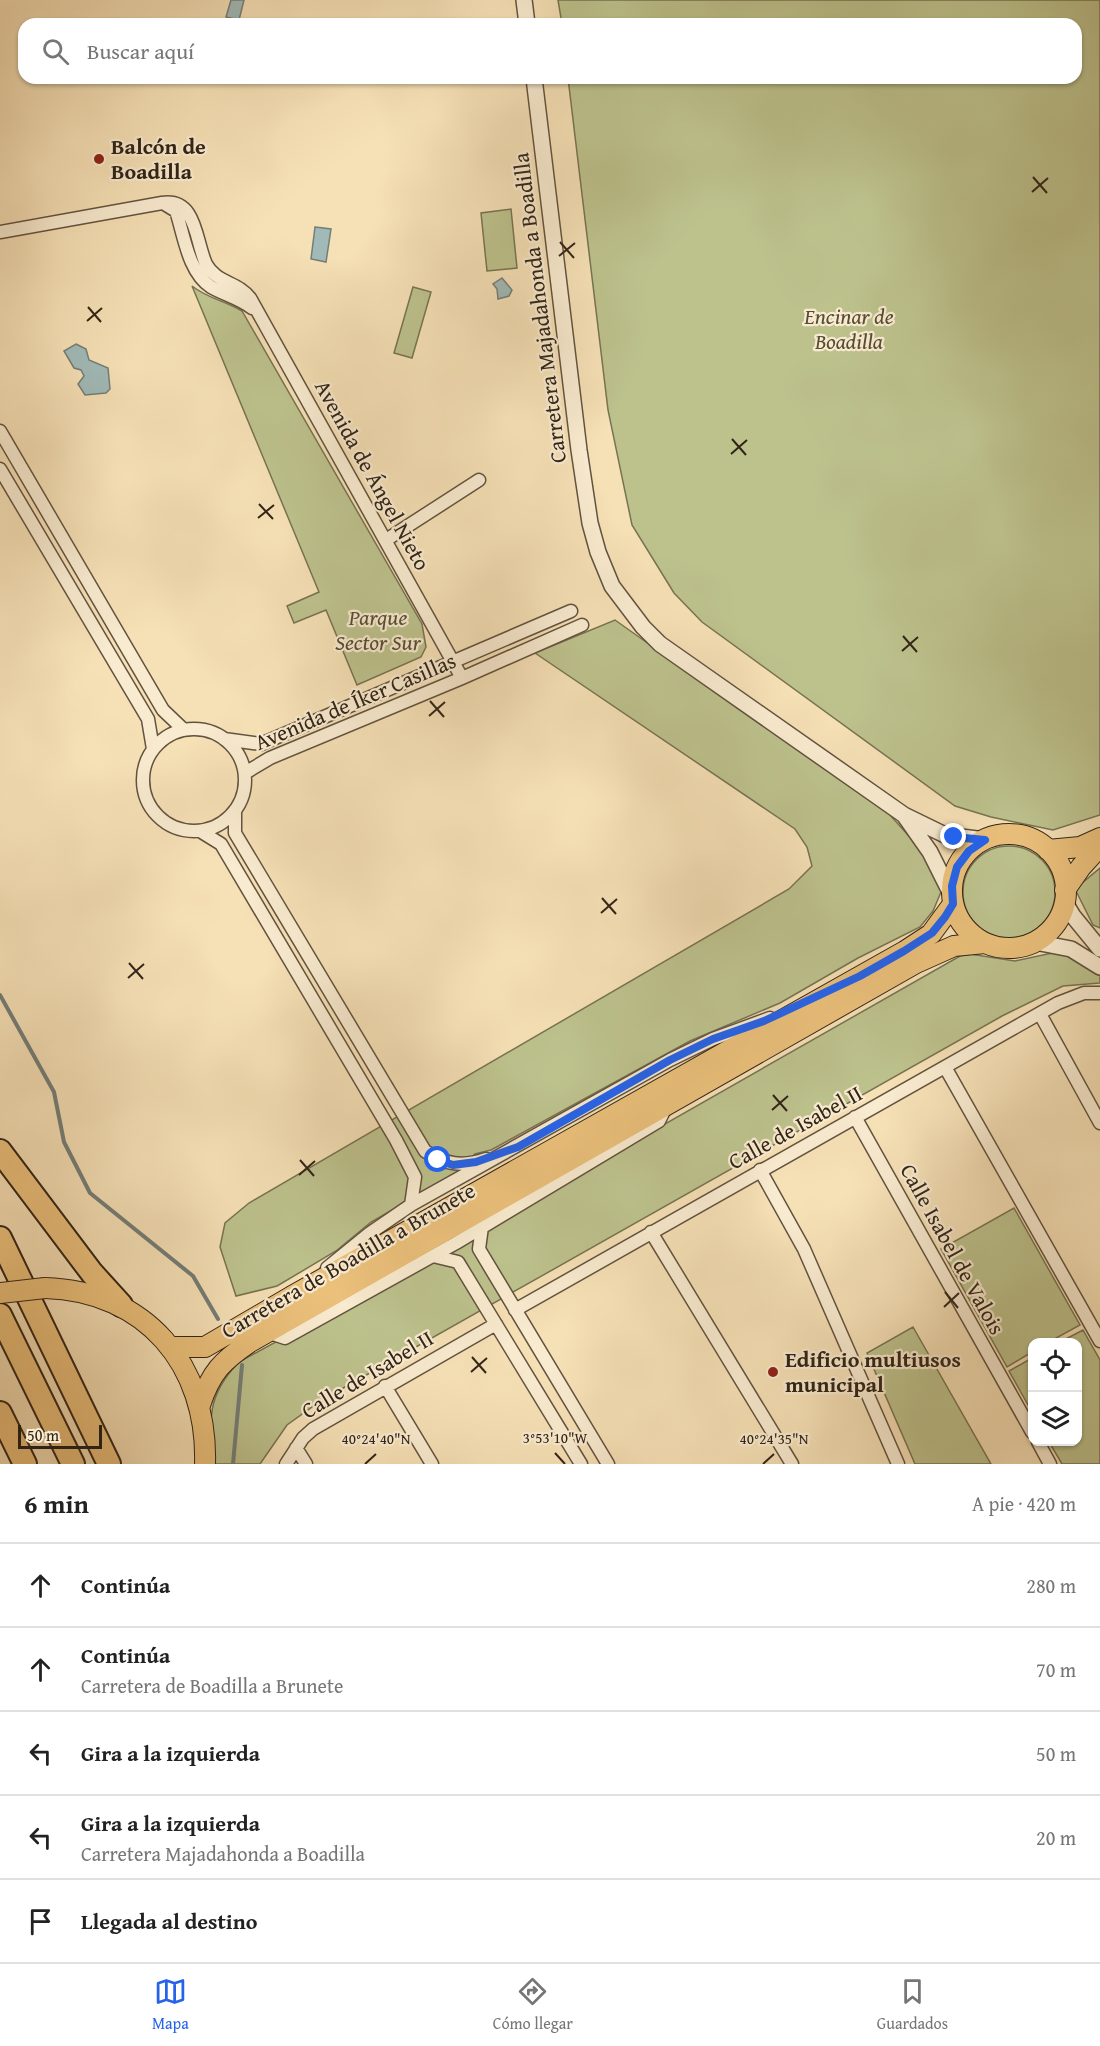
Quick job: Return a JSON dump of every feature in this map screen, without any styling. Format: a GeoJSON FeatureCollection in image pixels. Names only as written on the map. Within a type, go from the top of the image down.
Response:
{"type":"FeatureCollection","features":[{"type":"Feature","properties":{"kind":"highway"},"geometry":{"type":"LineString","coordinates":[[0,1151],[92,1273],[122,1305]]}},
{"type":"Feature","properties":{"kind":"highway"},"geometry":{"type":"LineString","coordinates":[[0,1238],[109,1464]]}},
{"type":"Feature","properties":{"kind":"highway"},"geometry":{"type":"LineString","coordinates":[[0,1315],[73,1464]]}},
{"type":"Feature","properties":{"kind":"highway"},"geometry":{"type":"LineString","coordinates":[[0,1413],[25,1464]]}},
{"type":"Feature","properties":{"kind":"main road"},"geometry":{"type":"LineString","coordinates":[[1065,896],[1060,868],[1048,850],[1023,836],[1003,835],[985,840],[969,851],[957,867],[952,900],[964,927],[985,943],[1010,948],[1035,942],[1051,929],[1081,867],[1100,846]]}},
{"type":"Feature","properties":{"kind":"main road"},"geometry":{"type":"LineString","coordinates":[[1048,850],[1080,847],[1100,838]]}},
{"type":"Feature","properties":{"kind":"main road","name":"Carretera de Boadilla a Brunete"},"geometry":{"type":"LineString","coordinates":[[171,1347],[205,1347],[860,976],[932,933],[952,900]]}},
{"type":"Feature","properties":{"kind":"main road","name":"Carretera de Boadilla a Brunete"},"geometry":{"type":"LineString","coordinates":[[200,1404],[208,1381],[224,1359],[267,1332],[916,963],[954,946],[985,943]]}},
{"type":"Feature","properties":{"kind":"main road"},"geometry":{"type":"LineString","coordinates":[[0,1293],[45,1288],[70,1289],[122,1305],[154,1330],[171,1347],[192,1382],[200,1404],[206,1438],[206,1464]]}},
{"type":"Feature","properties":{"kind":"street"},"geometry":{"type":"LineString","coordinates":[[524,0],[526,18]]}},
{"type":"Feature","properties":{"kind":"street","name":"Carretera Majadahonda a Boadilla"},"geometry":{"type":"LineString","coordinates":[[535,84],[590,523],[598,552],[612,586],[643,627],[660,644],[904,815],[945,835],[985,840]]}},
{"type":"Feature","properties":{"kind":"street","name":"Avenida de Ángel Nieto"},"geometry":{"type":"LineString","coordinates":[[0,232],[173,201],[182,205],[189,212],[208,267],[220,280],[246,293],[462,678]]}},
{"type":"Feature","properties":{"kind":"street"},"geometry":{"type":"LineString","coordinates":[[0,431],[163,710],[184,730]]}},
{"type":"Feature","properties":{"kind":"street"},"geometry":{"type":"LineString","coordinates":[[0,469],[148,719],[153,749]]}},
{"type":"Feature","properties":{"kind":"street"},"geometry":{"type":"LineString","coordinates":[[386,540],[479,480]]}},
{"type":"Feature","properties":{"kind":"street","name":"Avenida de Íker Casillas"},"geometry":{"type":"LineString","coordinates":[[224,739],[261,744],[571,611]]}},
{"type":"Feature","properties":{"kind":"street","name":"Avenida de Íker Casillas"},"geometry":{"type":"LineString","coordinates":[[245,773],[270,758],[582,625]]}},
{"type":"Feature","properties":{"kind":"street"},"geometry":{"type":"LineString","coordinates":[[236,810],[220,824],[200,831],[181,830],[163,821],[150,806],[143,786],[144,768],[153,749],[168,736],[184,730],[206,730],[224,739],[238,753],[245,773],[244,792],[236,810],[235,833],[425,1151],[438,1160],[453,1165],[476,1162],[518,1147]]}},
{"type":"Feature","properties":{"kind":"street","name":"Carretera Majadahonda a Boadilla"},"geometry":{"type":"LineString","coordinates":[[904,815],[930,852],[952,900]]}},
{"type":"Feature","properties":{"kind":"street"},"geometry":{"type":"LineString","coordinates":[[200,831],[221,844],[396,1140],[415,1177],[411,1205]]}},
{"type":"Feature","properties":{"kind":"street"},"geometry":{"type":"LineString","coordinates":[[1065,896],[1084,930],[1100,946]]}},
{"type":"Feature","properties":{"kind":"street"},"geometry":{"type":"LineString","coordinates":[[1035,942],[1071,949],[1100,967]]}},
{"type":"Feature","properties":{"kind":"street"},"geometry":{"type":"LineString","coordinates":[[294,1295],[370,1233],[411,1205],[702,1044],[764,1021],[860,976]]}},
{"type":"Feature","properties":{"kind":"street","name":"Calle de Isabel II"},"geometry":{"type":"LineString","coordinates":[[515,1310],[1040,1014],[1084,993],[1100,993]]}},
{"type":"Feature","properties":{"kind":"street"},"geometry":{"type":"LineString","coordinates":[[1040,1014],[1100,1123]]}},
{"type":"Feature","properties":{"kind":"street"},"geometry":{"type":"LineString","coordinates":[[945,1067],[1100,1341]]}},
{"type":"Feature","properties":{"kind":"street"},"geometry":{"type":"LineString","coordinates":[[267,1332],[285,1338],[433,1256],[659,1121],[667,1105]]}},
{"type":"Feature","properties":{"kind":"street","name":"Calle Isabel de Valois"},"geometry":{"type":"LineString","coordinates":[[855,1117],[1028,1425]]}},
{"type":"Feature","properties":{"kind":"street"},"geometry":{"type":"LineString","coordinates":[[760,1170],[804,1249],[898,1464]]}},
{"type":"Feature","properties":{"kind":"street"},"geometry":{"type":"LineString","coordinates":[[483,1227],[479,1249],[608,1464]]}},
{"type":"Feature","properties":{"kind":"street"},"geometry":{"type":"LineString","coordinates":[[651,1232],[792,1464]]}},
{"type":"Feature","properties":{"kind":"street"},"geometry":{"type":"LineString","coordinates":[[433,1256],[458,1262],[581,1464]]}},
{"type":"Feature","properties":{"kind":"street","name":"Calle de Isabel II"},"geometry":{"type":"LineString","coordinates":[[286,1464],[296,1448],[313,1429],[496,1324]]}},
{"type":"Feature","properties":{"kind":"street"},"geometry":{"type":"LineString","coordinates":[[385,1386],[432,1464]]}},
{"type":"Feature","properties":{"kind":"street"},"geometry":{"type":"LineString","coordinates":[[1040,1446],[1050,1464]]}},
{"type":"Feature","properties":{"kind":"street"},"geometry":{"type":"LineString","coordinates":[[296,1448],[306,1464]]}},
{"type":"Feature","properties":{"kind":"green space","name":"Encinar de Boadilla"},"geometry":{"type":"Polygon","coordinates":[[[558,0],[1100,0],[1100,815],[1053,830],[991,817],[955,806],[702,622],[674,593],[632,525],[608,410],[569,84],[1082,84],[1082,18],[561,18],[558,0]]]}},
{"type":"Feature","properties":{"kind":"green space"},"geometry":{"type":"Polygon","coordinates":[[[511,209],[517,268],[487,271],[481,213],[511,209]]]}},
{"type":"Feature","properties":{"kind":"green space","name":"Parque Sector Sur"},"geometry":{"type":"Polygon","coordinates":[[[192,286],[242,311],[422,624],[426,647],[421,657],[357,685],[326,610],[294,623],[287,606],[319,592],[192,286]]]}},
{"type":"Feature","properties":{"kind":"green space"},"geometry":{"type":"Polygon","coordinates":[[[413,287],[431,292],[412,358],[394,353],[413,287]]]}},
{"type":"Feature","properties":{"kind":"green space"},"geometry":{"type":"Polygon","coordinates":[[[615,620],[890,815],[926,855],[940,882],[941,892],[933,911],[920,927],[858,958],[780,1003],[690,1041],[491,1150],[475,1154],[457,1173],[371,1222],[336,1251],[277,1286],[236,1296],[220,1247],[225,1223],[249,1203],[789,889],[812,866],[807,847],[795,829],[535,653],[615,620]]]}},
{"type":"Feature","properties":{"kind":"green space"},"geometry":{"type":"Polygon","coordinates":[[[1009,846],[1027,849],[1042,859],[1052,874],[1055,892],[1052,910],[1042,925],[1027,935],[1009,938],[991,935],[976,925],[966,910],[963,892],[966,874],[976,859],[991,849],[1009,846]]]}},
{"type":"Feature","properties":{"kind":"green space"},"geometry":{"type":"Polygon","coordinates":[[[1100,868],[1100,928],[1093,925],[1075,889],[1100,868]]]}},
{"type":"Feature","properties":{"kind":"green space"},"geometry":{"type":"Polygon","coordinates":[[[1057,952],[1075,958],[1100,975],[1100,983],[1063,986],[1002,1016],[322,1400],[287,1425],[260,1464],[214,1464],[211,1434],[212,1409],[220,1386],[239,1362],[433,1256],[960,956],[970,954],[1015,961],[1057,952]]]}},
{"type":"Feature","properties":{"kind":"green space"},"geometry":{"type":"Polygon","coordinates":[[[1014,1208],[1080,1325],[1056,1338],[1028,1338],[1028,1354],[1007,1367],[941,1249],[1014,1208]]]}},
{"type":"Feature","properties":{"kind":"green space"},"geometry":{"type":"Polygon","coordinates":[[[913,1327],[991,1464],[915,1464],[867,1353],[913,1327]]]}},
{"type":"Feature","properties":{"kind":"green space"},"geometry":{"type":"Polygon","coordinates":[[[1083,1330],[1100,1360],[1100,1464],[1062,1464],[1051,1446],[1082,1446],[1082,1338],[1068,1338],[1083,1330]]]}},
{"type":"Feature","properties":{"kind":"green space"},"geometry":{"type":"Polygon","coordinates":[[[1028,1360],[1028,1405],[1009,1371],[1028,1360]]]}},
{"type":"Feature","properties":{"kind":"water"},"geometry":{"type":"Polygon","coordinates":[[[231,0],[244,0],[240,18],[226,17],[231,0]]]}},
{"type":"Feature","properties":{"kind":"water"},"geometry":{"type":"Polygon","coordinates":[[[315,227],[331,229],[326,262],[311,259],[315,227]]]}},
{"type":"Feature","properties":{"kind":"water"},"geometry":{"type":"Polygon","coordinates":[[[502,278],[512,290],[509,296],[498,299],[497,289],[493,284],[502,278]]]}},
{"type":"Feature","properties":{"kind":"water"},"geometry":{"type":"Polygon","coordinates":[[[76,344],[86,349],[89,360],[108,368],[110,389],[106,393],[85,395],[78,384],[84,376],[81,370],[74,368],[64,351],[76,344]]]}},
{"type":"Feature","properties":{"kind":"waterway"},"geometry":{"type":"LineString","coordinates":[[0,995],[54,1092],[64,1142],[90,1193],[193,1276],[218,1319]]}},
{"type":"Feature","properties":{"kind":"waterway"},"geometry":{"type":"LineString","coordinates":[[233,1464],[242,1365]]}},
{"type":"Feature","properties":{"kind":"place","name":"Balcón de Boadilla"},"geometry":{"type":"Point","coordinates":[99,159]}},
{"type":"Feature","properties":{"kind":"place","name":"Edificio multiusos municipal"},"geometry":{"type":"Point","coordinates":[773,1372]}},
{"type":"Feature","properties":{"kind":"route"},"geometry":{"type":"LineString","coordinates":[[438,1160],[453,1165],[476,1162],[518,1147],[670,1060],[713,1039],[764,1021],[860,976],[921,941],[939,926],[953,904],[952,886],[957,867],[962,859],[976,845],[985,840],[954,837]]}}]}
